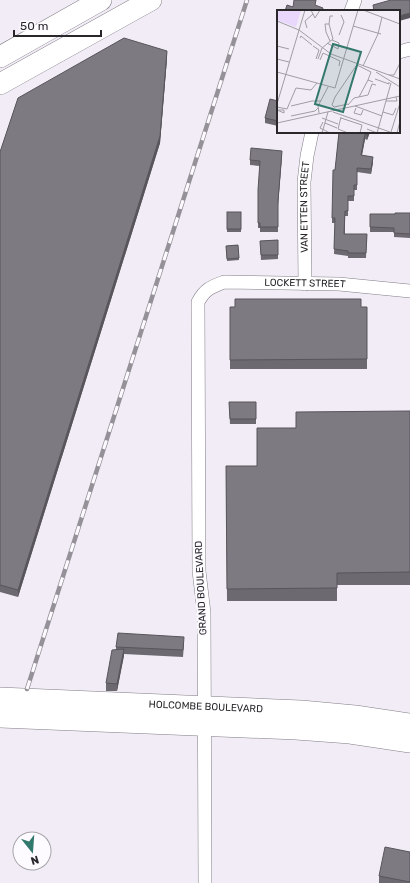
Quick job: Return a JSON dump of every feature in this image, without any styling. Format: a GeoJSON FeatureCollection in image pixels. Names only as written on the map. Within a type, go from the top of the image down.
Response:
{"type":"FeatureCollection","features":[{"type":"Feature","properties":{"kind":"main road"},"geometry":{"type":"LineString","coordinates":[[29,68],[9,52],[101,0]]}},
{"type":"Feature","properties":{"kind":"main road"},"geometry":{"type":"LineString","coordinates":[[0,84],[151,0]]}},
{"type":"Feature","properties":{"kind":"main road","name":"HOLCOMBE BOULEVARD"},"geometry":{"type":"LineString","coordinates":[[0,698],[204,716],[304,729],[350,733],[410,742]]}},
{"type":"Feature","properties":{"kind":"main road","name":"HOLCOMBE BOULEVARD"},"geometry":{"type":"LineString","coordinates":[[0,716],[204,716],[301,711],[355,716],[410,724]]}},
{"type":"Feature","properties":{"kind":"street"},"geometry":{"type":"LineString","coordinates":[[351,10],[355,0]]}},
{"type":"Feature","properties":{"kind":"street"},"geometry":{"type":"LineString","coordinates":[[400,52],[410,49]]}},
{"type":"Feature","properties":{"kind":"street","name":"VAN ETTEN STREET"},"geometry":{"type":"LineString","coordinates":[[305,284],[304,182],[306,156],[312,133]]}},
{"type":"Feature","properties":{"kind":"street","name":"LOCKETT STREET"},"geometry":{"type":"LineString","coordinates":[[202,294],[211,286],[224,282],[339,284],[410,291]]}},
{"type":"Feature","properties":{"kind":"street","name":"GRAND BOULEVARD"},"geometry":{"type":"LineString","coordinates":[[202,294],[198,302],[197,322],[199,571],[204,612],[205,883]]}},
{"type":"Feature","properties":{"kind":"building"},"geometry":{"type":"Polygon","coordinates":[[[294,0],[316,0],[315,5],[323,8],[322,10],[285,10],[287,5],[293,7],[294,0]]]}},
{"type":"Feature","properties":{"kind":"building"},"geometry":{"type":"Polygon","coordinates":[[[391,0],[410,0],[410,13],[400,16],[400,10],[374,10],[373,5],[391,0]]]}},
{"type":"Feature","properties":{"kind":"building"},"geometry":{"type":"Polygon","coordinates":[[[124,38],[167,51],[160,136],[18,590],[0,585],[0,152],[18,98],[124,38]]]}},
{"type":"Feature","properties":{"kind":"building"},"geometry":{"type":"Polygon","coordinates":[[[270,99],[277,101],[277,121],[265,118],[270,99]]]}},
{"type":"Feature","properties":{"kind":"building"},"geometry":{"type":"Polygon","coordinates":[[[339,133],[368,133],[367,135],[365,134],[361,155],[373,157],[371,169],[357,168],[357,185],[354,185],[354,196],[348,196],[348,211],[345,211],[344,234],[367,234],[366,253],[348,253],[348,251],[334,249],[335,218],[332,218],[333,170],[335,170],[339,133]]]}},
{"type":"Feature","properties":{"kind":"building"},"geometry":{"type":"Polygon","coordinates":[[[251,148],[282,151],[278,201],[278,227],[260,227],[260,223],[258,223],[260,161],[250,160],[251,148]]]}},
{"type":"Feature","properties":{"kind":"building"},"geometry":{"type":"Polygon","coordinates":[[[227,212],[241,212],[241,229],[227,229],[227,212]]]}},
{"type":"Feature","properties":{"kind":"building"},"geometry":{"type":"Polygon","coordinates":[[[410,213],[410,234],[394,233],[394,228],[370,227],[370,214],[410,213]]]}},
{"type":"Feature","properties":{"kind":"building"},"geometry":{"type":"Polygon","coordinates":[[[278,240],[278,255],[261,255],[260,241],[278,240]]]}},
{"type":"Feature","properties":{"kind":"building"},"geometry":{"type":"Polygon","coordinates":[[[238,245],[239,258],[227,259],[226,246],[238,245]]]}},
{"type":"Feature","properties":{"kind":"building"},"geometry":{"type":"Polygon","coordinates":[[[235,299],[361,299],[361,307],[367,307],[367,359],[230,360],[230,307],[235,307],[235,299]]]}},
{"type":"Feature","properties":{"kind":"building"},"geometry":{"type":"Polygon","coordinates":[[[229,402],[256,402],[256,419],[230,419],[229,402]]]}},
{"type":"Feature","properties":{"kind":"building"},"geometry":{"type":"Polygon","coordinates":[[[410,411],[410,572],[337,573],[337,588],[227,589],[226,466],[257,466],[257,428],[296,428],[296,412],[410,411]]]}},
{"type":"Feature","properties":{"kind":"building"},"geometry":{"type":"Polygon","coordinates":[[[118,633],[184,637],[183,650],[116,647],[118,633]]]}},
{"type":"Feature","properties":{"kind":"building"},"geometry":{"type":"Polygon","coordinates":[[[124,649],[117,684],[106,683],[112,650],[124,649]]]}},
{"type":"Feature","properties":{"kind":"building"},"geometry":{"type":"Polygon","coordinates":[[[385,847],[410,852],[410,882],[379,876],[385,847]]]}},
{"type":"Feature","properties":{"kind":"railway"},"geometry":{"type":"LineString","coordinates":[[27,689],[247,0]]}}]}
